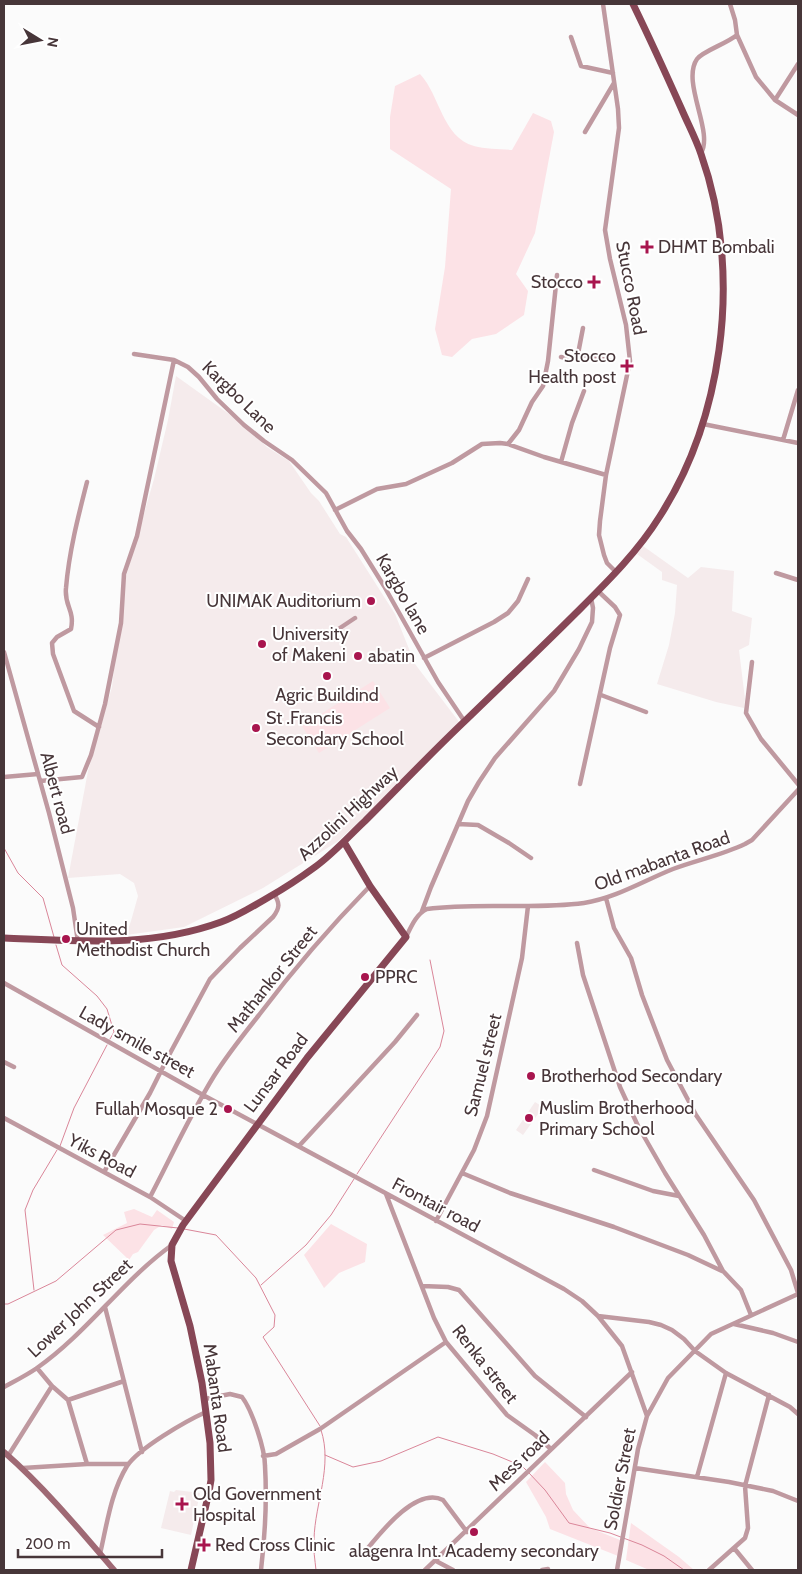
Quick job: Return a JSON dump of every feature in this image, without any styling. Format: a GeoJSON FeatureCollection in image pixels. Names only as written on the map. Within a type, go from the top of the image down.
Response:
{"type":"FeatureCollection","features":[{"type":"Feature","properties":{"kind":"main road","name":"Azzolini Highway"},"geometry":{"type":"LineString","coordinates":[[4,938],[78,942],[138,940],[188,932],[235,916],[274,894],[317,866],[344,842],[598,591],[648,534],[672,496],[704,424],[719,350],[724,288],[719,233],[701,154],[633,4]]}},
{"type":"Feature","properties":{"kind":"main road"},"geometry":{"type":"LineString","coordinates":[[344,842],[370,886],[406,937]]}},
{"type":"Feature","properties":{"kind":"main road","name":"Lunsar Road"},"geometry":{"type":"LineString","coordinates":[[172,1245],[184,1223],[257,1123],[330,1027],[406,937]]}},
{"type":"Feature","properties":{"kind":"main road","name":"Mabanta Road"},"geometry":{"type":"LineString","coordinates":[[172,1245],[171,1261],[198,1356],[205,1399],[211,1480],[206,1512],[191,1570]]}},
{"type":"Feature","properties":{"kind":"street","name":"Stucco Road"},"geometry":{"type":"LineString","coordinates":[[603,4],[619,128],[606,230],[610,259],[626,325],[630,361],[606,475],[599,534],[607,563],[616,572]]}},
{"type":"Feature","properties":{"kind":"street"},"geometry":{"type":"LineString","coordinates":[[730,4],[737,35],[756,77],[774,100],[798,115]]}},
{"type":"Feature","properties":{"kind":"street"},"geometry":{"type":"LineString","coordinates":[[701,154],[705,140],[693,80],[695,64],[698,57],[737,35]]}},
{"type":"Feature","properties":{"kind":"street"},"geometry":{"type":"LineString","coordinates":[[571,37],[582,66],[613,73]]}},
{"type":"Feature","properties":{"kind":"street"},"geometry":{"type":"LineString","coordinates":[[774,100],[798,64]]}},
{"type":"Feature","properties":{"kind":"street"},"geometry":{"type":"LineString","coordinates":[[585,132],[614,83]]}},
{"type":"Feature","properties":{"kind":"street"},"geometry":{"type":"LineString","coordinates":[[508,444],[519,430],[532,402],[543,386],[548,361],[557,276]]}},
{"type":"Feature","properties":{"kind":"street"},"geometry":{"type":"LineString","coordinates":[[577,359],[583,328]]}},
{"type":"Feature","properties":{"kind":"street","name":"Kargbo Lane"},"geometry":{"type":"LineString","coordinates":[[134,354],[174,360],[193,370],[217,399],[244,425],[292,460],[314,483]]}},
{"type":"Feature","properties":{"kind":"street"},"geometry":{"type":"LineString","coordinates":[[561,357],[577,359],[585,355],[612,361]]}},
{"type":"Feature","properties":{"kind":"street"},"geometry":{"type":"LineString","coordinates":[[40,781],[82,777],[91,755],[106,704],[121,623],[124,574],[137,536],[174,360]]}},
{"type":"Feature","properties":{"kind":"street"},"geometry":{"type":"LineString","coordinates":[[783,440],[798,390]]}},
{"type":"Feature","properties":{"kind":"street"},"geometry":{"type":"LineString","coordinates":[[561,462],[572,423],[584,391]]}},
{"type":"Feature","properties":{"kind":"street"},"geometry":{"type":"LineString","coordinates":[[704,424],[798,443]]}},
{"type":"Feature","properties":{"kind":"street"},"geometry":{"type":"LineString","coordinates":[[335,510],[377,489],[406,484],[452,463],[482,444],[508,444],[606,475]]}},
{"type":"Feature","properties":{"kind":"street"},"geometry":{"type":"LineString","coordinates":[[87,482],[73,542],[66,588],[67,604],[72,615],[71,629],[56,637],[52,643],[53,654],[74,711],[99,726]]}},
{"type":"Feature","properties":{"kind":"street","name":"Kargbo lane"},"geometry":{"type":"LineString","coordinates":[[314,483],[326,493],[347,531],[361,549],[384,586],[424,658],[464,722]]}},
{"type":"Feature","properties":{"kind":"street"},"geometry":{"type":"LineString","coordinates":[[776,572],[798,580]]}},
{"type":"Feature","properties":{"kind":"street"},"geometry":{"type":"LineString","coordinates":[[424,658],[508,613],[518,601],[528,579]]}},
{"type":"Feature","properties":{"kind":"street"},"geometry":{"type":"LineString","coordinates":[[580,784],[601,696],[610,648],[620,615],[615,607],[598,591]]}},
{"type":"Feature","properties":{"kind":"street"},"geometry":{"type":"LineString","coordinates":[[406,937],[422,912],[430,887],[468,801],[494,758],[545,702],[566,672],[592,622],[594,614],[591,598]]}},
{"type":"Feature","properties":{"kind":"street"},"geometry":{"type":"LineString","coordinates":[[325,638],[355,618]]}},
{"type":"Feature","properties":{"kind":"street","name":"Albert road"},"geometry":{"type":"LineString","coordinates":[[4,652],[73,908],[78,942]]}},
{"type":"Feature","properties":{"kind":"street"},"geometry":{"type":"LineString","coordinates":[[752,662],[746,713],[761,739],[798,784]]}},
{"type":"Feature","properties":{"kind":"street"},"geometry":{"type":"LineString","coordinates":[[601,696],[646,712]]}},
{"type":"Feature","properties":{"kind":"street"},"geometry":{"type":"LineString","coordinates":[[4,777],[38,774]]}},
{"type":"Feature","properties":{"kind":"street","name":"Old mabanta Road"},"geometry":{"type":"LineString","coordinates":[[422,912],[444,908],[572,904],[606,898],[674,869],[745,844],[752,840],[798,790]]}},
{"type":"Feature","properties":{"kind":"street"},"geometry":{"type":"LineString","coordinates":[[458,824],[478,825],[531,858]]}},
{"type":"Feature","properties":{"kind":"street","name":"Mathankor Street"},"geometry":{"type":"LineString","coordinates":[[203,1095],[220,1068],[269,1001],[339,918],[370,886]]}},
{"type":"Feature","properties":{"kind":"street"},"geometry":{"type":"LineString","coordinates":[[104,1172],[150,1093],[210,979],[223,964],[269,922],[278,910],[279,905],[274,894]]}},
{"type":"Feature","properties":{"kind":"street"},"geometry":{"type":"LineString","coordinates":[[606,898],[614,928],[631,958],[642,995],[667,1060],[696,1115],[754,1200],[787,1263],[798,1294],[712,1334],[668,1378],[647,1416]]}},
{"type":"Feature","properties":{"kind":"street","name":"Samuel street"},"geometry":{"type":"LineString","coordinates":[[436,1222],[474,1150],[487,1116],[522,958],[528,906]]}},
{"type":"Feature","properties":{"kind":"street"},"geometry":{"type":"LineString","coordinates":[[577,943],[583,975],[620,1087],[638,1126],[704,1235],[723,1271],[741,1290],[751,1315]]}},
{"type":"Feature","properties":{"kind":"street","name":"Lady smile street"},"geometry":{"type":"LineString","coordinates":[[4,983],[203,1095],[257,1123]]}},
{"type":"Feature","properties":{"kind":"street"},"geometry":{"type":"LineString","coordinates":[[299,1146],[395,1042],[417,1015]]}},
{"type":"Feature","properties":{"kind":"street"},"geometry":{"type":"LineString","coordinates":[[4,1062],[14,1067]]}},
{"type":"Feature","properties":{"kind":"street"},"geometry":{"type":"LineString","coordinates":[[150,1196],[203,1095]]}},
{"type":"Feature","properties":{"kind":"street","name":"Yiks Road"},"geometry":{"type":"LineString","coordinates":[[4,1118],[150,1196],[184,1223]]}},
{"type":"Feature","properties":{"kind":"street","name":"Frontair road"},"geometry":{"type":"LineString","coordinates":[[257,1123],[436,1222],[564,1289],[582,1300],[598,1316]]}},
{"type":"Feature","properties":{"kind":"street"},"geometry":{"type":"LineString","coordinates":[[594,1170],[653,1191],[679,1196]]}},
{"type":"Feature","properties":{"kind":"street"},"geometry":{"type":"LineString","coordinates":[[462,1173],[510,1193],[605,1224],[688,1255],[723,1271]]}},
{"type":"Feature","properties":{"kind":"street","name":"Renka street"},"geometry":{"type":"LineString","coordinates":[[386,1194],[446,1342],[507,1415],[552,1449]]}},
{"type":"Feature","properties":{"kind":"street","name":"Lower John Street"},"geometry":{"type":"LineString","coordinates":[[4,1387],[37,1368],[66,1344],[144,1266],[172,1245]]}},
{"type":"Feature","properties":{"kind":"street"},"geometry":{"type":"LineString","coordinates":[[422,1286],[448,1287],[459,1290],[535,1376],[586,1417]]}},
{"type":"Feature","properties":{"kind":"street"},"geometry":{"type":"LineString","coordinates":[[105,1307],[142,1452]]}},
{"type":"Feature","properties":{"kind":"street"},"geometry":{"type":"LineString","coordinates":[[598,1316],[661,1325],[672,1330],[695,1351],[726,1373],[769,1395],[798,1414]]}},
{"type":"Feature","properties":{"kind":"street","name":"Soldier Street"},"geometry":{"type":"LineString","coordinates":[[598,1316],[622,1346],[647,1416],[643,1426],[617,1570]]}},
{"type":"Feature","properties":{"kind":"street"},"geometry":{"type":"LineString","coordinates":[[734,1324],[773,1333],[798,1342]]}},
{"type":"Feature","properties":{"kind":"street"},"geometry":{"type":"LineString","coordinates":[[263,1456],[276,1454],[321,1428],[380,1388],[422,1356],[446,1342]]}},
{"type":"Feature","properties":{"kind":"street"},"geometry":{"type":"LineString","coordinates":[[37,1368],[52,1386],[68,1400],[87,1464]]}},
{"type":"Feature","properties":{"kind":"street","name":"Mess road"},"geometry":{"type":"LineString","coordinates":[[426,1570],[632,1372]]}},
{"type":"Feature","properties":{"kind":"street"},"geometry":{"type":"LineString","coordinates":[[697,1477],[726,1373]]}},
{"type":"Feature","properties":{"kind":"street"},"geometry":{"type":"LineString","coordinates":[[68,1400],[124,1380]]}},
{"type":"Feature","properties":{"kind":"street"},"geometry":{"type":"LineString","coordinates":[[52,1386],[6,1454],[23,1468],[114,1570]]}},
{"type":"Feature","properties":{"kind":"street"},"geometry":{"type":"LineString","coordinates":[[205,1399],[234,1394],[242,1397],[255,1424],[263,1456],[265,1475],[261,1570]]}},
{"type":"Feature","properties":{"kind":"street"},"geometry":{"type":"LineString","coordinates":[[709,1570],[745,1538],[748,1528],[745,1486],[769,1395]]}},
{"type":"Feature","properties":{"kind":"street"},"geometry":{"type":"LineString","coordinates":[[100,1554],[114,1493],[128,1464],[183,1423],[206,1412]]}},
{"type":"Feature","properties":{"kind":"street"},"geometry":{"type":"LineString","coordinates":[[23,1468],[87,1464],[128,1464]]}},
{"type":"Feature","properties":{"kind":"street"},"geometry":{"type":"LineString","coordinates":[[635,1468],[745,1486],[784,1494],[798,1500]]}},
{"type":"Feature","properties":{"kind":"street"},"geometry":{"type":"LineString","coordinates":[[363,1554],[397,1515],[412,1505],[429,1498],[440,1498],[443,1500],[466,1532]]}},
{"type":"Feature","properties":{"kind":"street"},"geometry":{"type":"LineString","coordinates":[[734,1548],[752,1570]]}},
{"type":"Feature","properties":{"kind":"street"},"geometry":{"type":"LineString","coordinates":[[436,1561],[453,1570]]}},
{"type":"Feature","properties":{"kind":"shaded area"},"geometry":{"type":"Polygon","coordinates":[[[420,74],[427,83],[448,125],[463,141],[474,146],[512,150],[533,113],[551,121],[554,132],[535,233],[516,274],[528,291],[524,315],[496,334],[472,339],[452,357],[442,355],[435,329],[445,267],[451,189],[390,149],[390,117],[395,86],[420,74]]]}},
{"type":"Feature","properties":{"kind":"shaded area","name":"University of Makeni"},"geometry":{"type":"Polygon","coordinates":[[[176,376],[236,419],[267,447],[289,461],[311,493],[319,501],[340,534],[346,537],[395,614],[415,664],[463,727],[337,842],[263,888],[184,927],[126,935],[138,896],[134,883],[120,874],[68,878],[88,771],[112,687],[123,587],[154,479],[176,376]]]}},
{"type":"Feature","properties":{"kind":"shaded area"},"geometry":{"type":"Polygon","coordinates":[[[643,546],[688,578],[701,567],[734,571],[732,611],[752,618],[749,645],[739,650],[745,699],[744,708],[716,702],[657,684],[669,645],[675,613],[677,585],[662,580],[662,572],[637,554],[643,546]]]}},
{"type":"Feature","properties":{"kind":"shaded area"},"geometry":{"type":"Polygon","coordinates":[[[373,681],[390,708],[319,753],[302,726],[373,681]]]}},
{"type":"Feature","properties":{"kind":"shaded area","name":"Muslim Brotherhood Primary School"},"geometry":{"type":"Polygon","coordinates":[[[535,1102],[543,1107],[523,1135],[516,1130],[535,1102]]]}},
{"type":"Feature","properties":{"kind":"shaded area"},"geometry":{"type":"Polygon","coordinates":[[[134,1209],[152,1217],[157,1210],[174,1222],[172,1229],[162,1225],[154,1230],[138,1252],[133,1254],[129,1260],[103,1235],[127,1223],[124,1212],[134,1209]]]}},
{"type":"Feature","properties":{"kind":"shaded area"},"geometry":{"type":"Polygon","coordinates":[[[331,1224],[367,1244],[365,1262],[339,1273],[324,1288],[304,1255],[331,1224]]]}},
{"type":"Feature","properties":{"kind":"shaded area"},"geometry":{"type":"Polygon","coordinates":[[[545,1462],[565,1483],[566,1494],[573,1510],[590,1528],[620,1540],[618,1556],[550,1529],[546,1517],[526,1482],[545,1462]]]}},
{"type":"Feature","properties":{"kind":"shaded area","name":"Old Government Hospital"},"geometry":{"type":"Polygon","coordinates":[[[176,1490],[200,1493],[191,1535],[161,1528],[170,1491],[174,1492],[176,1490]]]}},
{"type":"Feature","properties":{"kind":"shaded area"},"geometry":{"type":"Polygon","coordinates":[[[631,1523],[694,1570],[649,1570],[626,1560],[631,1523]]]}},
{"type":"Feature","properties":{"kind":"waterway"},"geometry":{"type":"LineString","coordinates":[[4,848],[18,873],[43,898],[54,937]]}},
{"type":"Feature","properties":{"kind":"waterway"},"geometry":{"type":"LineString","coordinates":[[56,945],[62,965],[97,996],[107,1009],[114,1032],[110,1039]]}},
{"type":"Feature","properties":{"kind":"waterway"},"geometry":{"type":"LineString","coordinates":[[357,1174],[440,1047],[444,1031],[430,960]]}},
{"type":"Feature","properties":{"kind":"waterway"},"geometry":{"type":"LineString","coordinates":[[60,1146],[74,1108],[107,1045]]}},
{"type":"Feature","properties":{"kind":"waterway"},"geometry":{"type":"LineString","coordinates":[[34,1290],[25,1210],[33,1190],[57,1150]]}},
{"type":"Feature","properties":{"kind":"waterway"},"geometry":{"type":"LineString","coordinates":[[261,1285],[306,1245],[331,1215],[354,1179]]}},
{"type":"Feature","properties":{"kind":"waterway"},"geometry":{"type":"LineString","coordinates":[[4,1304],[8,1304],[56,1281],[116,1230],[140,1224],[178,1228]]}},
{"type":"Feature","properties":{"kind":"waterway"},"geometry":{"type":"LineString","coordinates":[[184,1229],[216,1235],[256,1278],[275,1315],[274,1327],[263,1337],[320,1426]]}},
{"type":"Feature","properties":{"kind":"waterway"},"geometry":{"type":"LineString","coordinates":[[316,1570],[315,1525],[325,1457],[321,1430]]}},
{"type":"Feature","properties":{"kind":"waterway"},"geometry":{"type":"LineString","coordinates":[[325,1455],[353,1467],[381,1461],[438,1437],[493,1454],[522,1466],[526,1470]]}},
{"type":"Feature","properties":{"kind":"waterway"},"geometry":{"type":"LineString","coordinates":[[529,1473],[545,1490],[569,1523],[610,1533],[642,1545],[664,1556],[684,1570]]}},
{"type":"Feature","properties":{"kind":"place","name":"DHMT Bombali"},"geometry":{"type":"Point","coordinates":[647,247]}},
{"type":"Feature","properties":{"kind":"place","name":"Stocco"},"geometry":{"type":"Point","coordinates":[594,282]}},
{"type":"Feature","properties":{"kind":"place","name":"Stocco Health post"},"geometry":{"type":"Point","coordinates":[627,366]}},
{"type":"Feature","properties":{"kind":"place","name":"UNIMAK Auditorium"},"geometry":{"type":"Point","coordinates":[371,601]}},
{"type":"Feature","properties":{"kind":"place","name":"University of Makeni"},"geometry":{"type":"Point","coordinates":[262,644]}},
{"type":"Feature","properties":{"kind":"place","name":"abatin"},"geometry":{"type":"Point","coordinates":[358,656]}},
{"type":"Feature","properties":{"kind":"place","name":"Agric Buildind"},"geometry":{"type":"Point","coordinates":[327,676]}},
{"type":"Feature","properties":{"kind":"place","name":"St .Francis Secondary School"},"geometry":{"type":"Point","coordinates":[256,728]}},
{"type":"Feature","properties":{"kind":"place","name":"United Methodist Church"},"geometry":{"type":"Point","coordinates":[66,939]}},
{"type":"Feature","properties":{"kind":"place","name":"PPRC"},"geometry":{"type":"Point","coordinates":[365,977]}},
{"type":"Feature","properties":{"kind":"place","name":"Brotherhood Secondary"},"geometry":{"type":"Point","coordinates":[531,1076]}},
{"type":"Feature","properties":{"kind":"place","name":"Fullah Mosque 2"},"geometry":{"type":"Point","coordinates":[228,1109]}},
{"type":"Feature","properties":{"kind":"place","name":"Muslim Brotherhood Primary School"},"geometry":{"type":"Point","coordinates":[529,1118]}},
{"type":"Feature","properties":{"kind":"place","name":"Old Government Hospital"},"geometry":{"type":"Point","coordinates":[182,1504]}},
{"type":"Feature","properties":{"kind":"place","name":"alagenra Int. Academy secondary"},"geometry":{"type":"Point","coordinates":[474,1532]}},
{"type":"Feature","properties":{"kind":"place","name":"Red Cross Clinic"},"geometry":{"type":"Point","coordinates":[204,1545]}}]}
